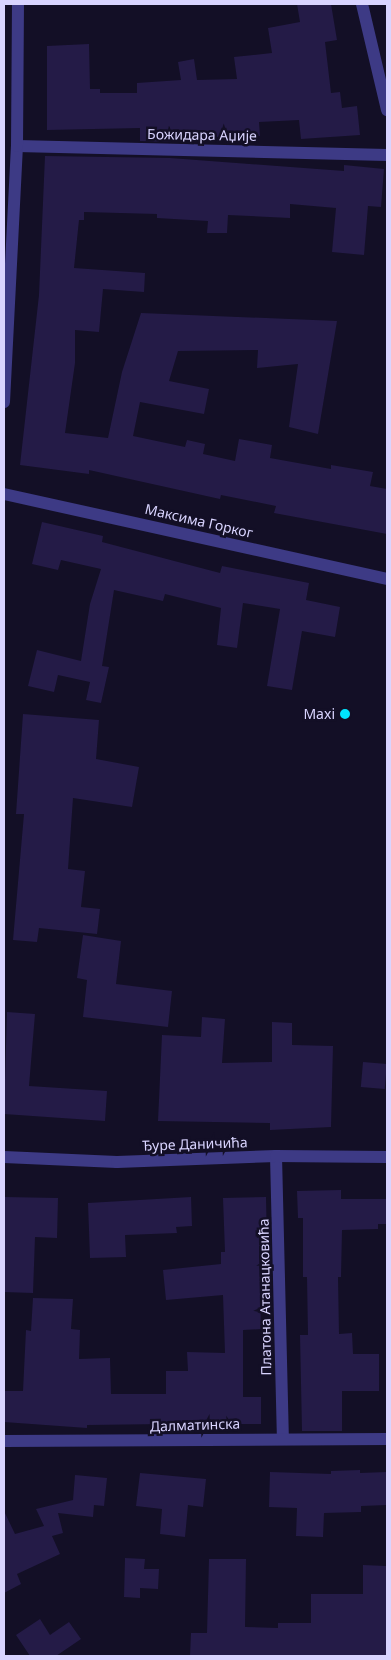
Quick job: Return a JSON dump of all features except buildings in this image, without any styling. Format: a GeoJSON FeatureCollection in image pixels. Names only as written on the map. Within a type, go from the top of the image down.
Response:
{"type":"FeatureCollection","features":[{"type":"Feature","properties":{"kind":"street"},"geometry":{"type":"LineString","coordinates":[[4,402],[17,146],[18,4]]}},
{"type":"Feature","properties":{"kind":"street"},"geometry":{"type":"LineString","coordinates":[[362,4],[387,110]]}},
{"type":"Feature","properties":{"kind":"street","name":"Божидара Аџије"},"geometry":{"type":"LineString","coordinates":[[17,146],[387,154]]}},
{"type":"Feature","properties":{"kind":"street","name":"Максима Горког"},"geometry":{"type":"LineString","coordinates":[[4,494],[387,579]]}},
{"type":"Feature","properties":{"kind":"street","name":"Ђуре Даничића"},"geometry":{"type":"LineString","coordinates":[[4,1157],[117,1162],[276,1156],[387,1157]]}},
{"type":"Feature","properties":{"kind":"street","name":"Платона Атанацковића"},"geometry":{"type":"LineString","coordinates":[[276,1156],[283,1438]]}},
{"type":"Feature","properties":{"kind":"street","name":"Далматинска"},"geometry":{"type":"LineString","coordinates":[[4,1441],[103,1443],[283,1438],[387,1439]]}},
{"type":"Feature","properties":{"kind":"place","name":"Maxi"},"geometry":{"type":"Point","coordinates":[345,714]}}]}
